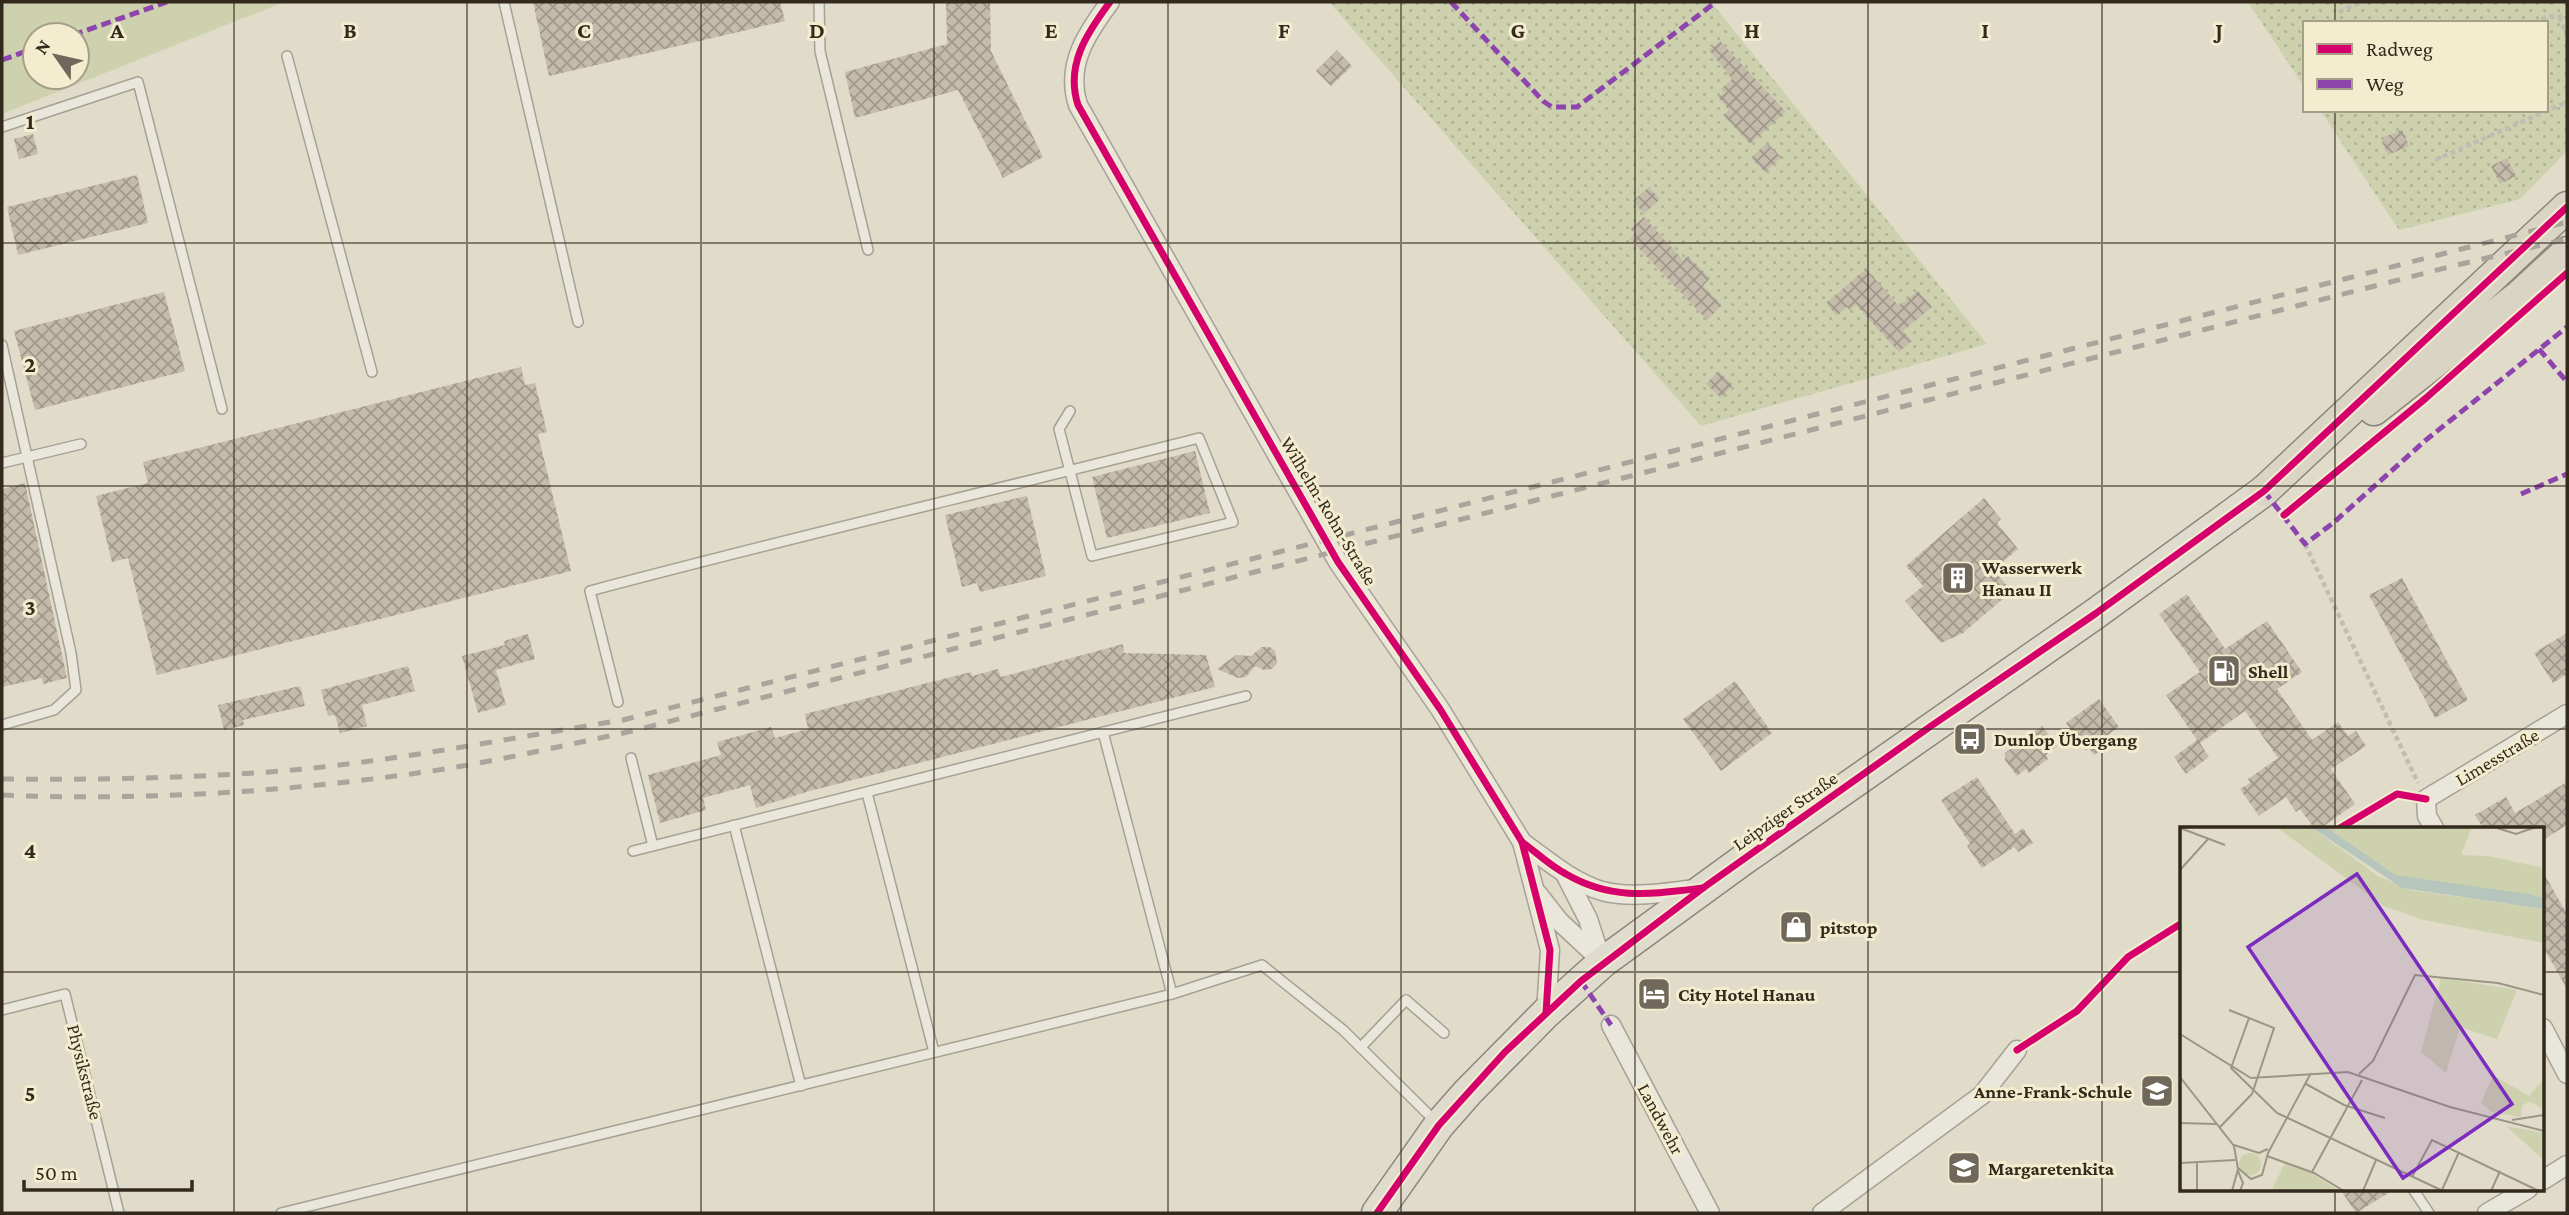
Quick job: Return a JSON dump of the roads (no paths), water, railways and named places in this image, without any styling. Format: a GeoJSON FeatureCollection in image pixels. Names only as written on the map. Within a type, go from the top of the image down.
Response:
{"type":"FeatureCollection","features":[{"type":"Feature","properties":{"kind":"highway"},"geometry":{"type":"LineString","coordinates":[[2264,491],[2567,207]]}},
{"type":"Feature","properties":{"kind":"highway"},"geometry":{"type":"LineString","coordinates":[[2264,491],[2425,372],[2519,296],[2567,252]]}},
{"type":"Feature","properties":{"kind":"main road","name":"Leipziger Straße"},"geometry":{"type":"LineString","coordinates":[[1377,1213],[1439,1125],[1505,1052],[1602,962],[1931,726],[2095,614],[2264,491]]}},
{"type":"Feature","properties":{"kind":"street","name":"Wilhelm-Rohn-Straße"},"geometry":{"type":"LineString","coordinates":[[1110,2],[1089,30],[1079,53],[1073,75],[1078,105],[1338,562],[1440,709],[1522,842],[1550,950],[1546,1013]]}},
{"type":"Feature","properties":{"kind":"street","name":"Limesstraße"},"geometry":{"type":"LineString","coordinates":[[2433,827],[2427,816],[2426,799],[2567,714]]}},
{"type":"Feature","properties":{"kind":"street","name":"Wilhelm-Rohn-Straße"},"geometry":{"type":"LineString","coordinates":[[1522,842],[1565,874],[1601,891],[1650,894],[1703,888]]}},
{"type":"Feature","properties":{"kind":"street","name":"Wilhelm-Rohn-Straße"},"geometry":{"type":"LineString","coordinates":[[1565,874],[1588,919],[1602,962]]}},
{"type":"Feature","properties":{"kind":"street","name":"Wilhelm-Rohn-Straße"},"geometry":{"type":"LineString","coordinates":[[1533,888],[1559,921],[1602,962]]}},
{"type":"Feature","properties":{"kind":"street","name":"Landwehr"},"geometry":{"type":"LineString","coordinates":[[1612,1025],[1710,1213]]}},
{"type":"Feature","properties":{"kind":"street"},"geometry":{"type":"LineString","coordinates":[[2544,1030],[2567,1074]]}},
{"type":"Feature","properties":{"kind":"street"},"geometry":{"type":"LineString","coordinates":[[1822,1213],[1982,1095],[2017,1050]]}},
{"type":"Feature","properties":{"kind":"street"},"geometry":{"type":"LineString","coordinates":[[2544,1179],[2567,1165]]}},
{"type":"Feature","properties":{"kind":"street"},"geometry":{"type":"LineString","coordinates":[[2487,1213],[2526,1190]]}},
{"type":"Feature","properties":{"kind":"lane"},"geometry":{"type":"LineString","coordinates":[[503,2],[578,322]]}},
{"type":"Feature","properties":{"kind":"lane"},"geometry":{"type":"LineString","coordinates":[[820,2],[820,51],[868,250]]}},
{"type":"Feature","properties":{"kind":"lane"},"geometry":{"type":"LineString","coordinates":[[287,56],[372,372]]}},
{"type":"Feature","properties":{"kind":"lane"},"geometry":{"type":"LineString","coordinates":[[2,127],[138,82],[222,409]]}},
{"type":"Feature","properties":{"kind":"lane"},"geometry":{"type":"LineString","coordinates":[[2,345],[71,653],[75,690],[54,710],[2,725]]}},
{"type":"Feature","properties":{"kind":"lane"},"geometry":{"type":"LineString","coordinates":[[618,702],[590,591],[1070,471],[1199,438],[1233,522],[1092,556],[1070,471],[1059,429],[1070,411]]}},
{"type":"Feature","properties":{"kind":"lane"},"geometry":{"type":"LineString","coordinates":[[2,463],[80,444]]}},
{"type":"Feature","properties":{"kind":"lane"},"geometry":{"type":"LineString","coordinates":[[633,851],[1246,696]]}},
{"type":"Feature","properties":{"kind":"lane"},"geometry":{"type":"LineString","coordinates":[[1103,732],[1172,994]]}},
{"type":"Feature","properties":{"kind":"lane"},"geometry":{"type":"LineString","coordinates":[[631,758],[653,846]]}},
{"type":"Feature","properties":{"kind":"lane"},"geometry":{"type":"LineString","coordinates":[[867,793],[934,1052]]}},
{"type":"Feature","properties":{"kind":"lane"},"geometry":{"type":"LineString","coordinates":[[734,825],[801,1086]]}},
{"type":"Feature","properties":{"kind":"lane"},"geometry":{"type":"LineString","coordinates":[[281,1213],[1172,994],[1262,965],[1361,1047],[1439,1125]]}},
{"type":"Feature","properties":{"kind":"lane","name":"Physikstraße"},"geometry":{"type":"LineString","coordinates":[[2,1010],[65,994],[120,1213]]}},
{"type":"Feature","properties":{"kind":"lane"},"geometry":{"type":"LineString","coordinates":[[1361,1047],[1406,1000],[1444,1033]]}},
{"type":"Feature","properties":{"kind":"lane"},"geometry":{"type":"LineString","coordinates":[[2414,1190],[2429,1213]]}},
{"type":"Feature","properties":{"kind":"railway"},"geometry":{"type":"LineString","coordinates":[[2,779],[142,778],[325,767],[623,720],[2567,222]]}},
{"type":"Feature","properties":{"kind":"railway"},"geometry":{"type":"LineString","coordinates":[[2,795],[108,797],[267,790],[372,779],[527,754],[628,732],[2567,239]]}},
{"type":"Feature","properties":{"kind":"place","name":"Wasserwerk Hanau II"},"geometry":{"type":"Point","coordinates":[1958,578]}},
{"type":"Feature","properties":{"kind":"place","name":"Shell"},"geometry":{"type":"Point","coordinates":[2224,671]}},
{"type":"Feature","properties":{"kind":"place","name":"Dunlop Übergang"},"geometry":{"type":"Point","coordinates":[1970,739]}},
{"type":"Feature","properties":{"kind":"place","name":"pitstop"},"geometry":{"type":"Point","coordinates":[1796,927]}},
{"type":"Feature","properties":{"kind":"place","name":"City Hotel Hanau"},"geometry":{"type":"Point","coordinates":[1654,994]}},
{"type":"Feature","properties":{"kind":"place","name":"Anne-Frank-Schule"},"geometry":{"type":"Point","coordinates":[2157,1091]}},
{"type":"Feature","properties":{"kind":"place","name":"Margaretenkita"},"geometry":{"type":"Point","coordinates":[1964,1168]}}]}
